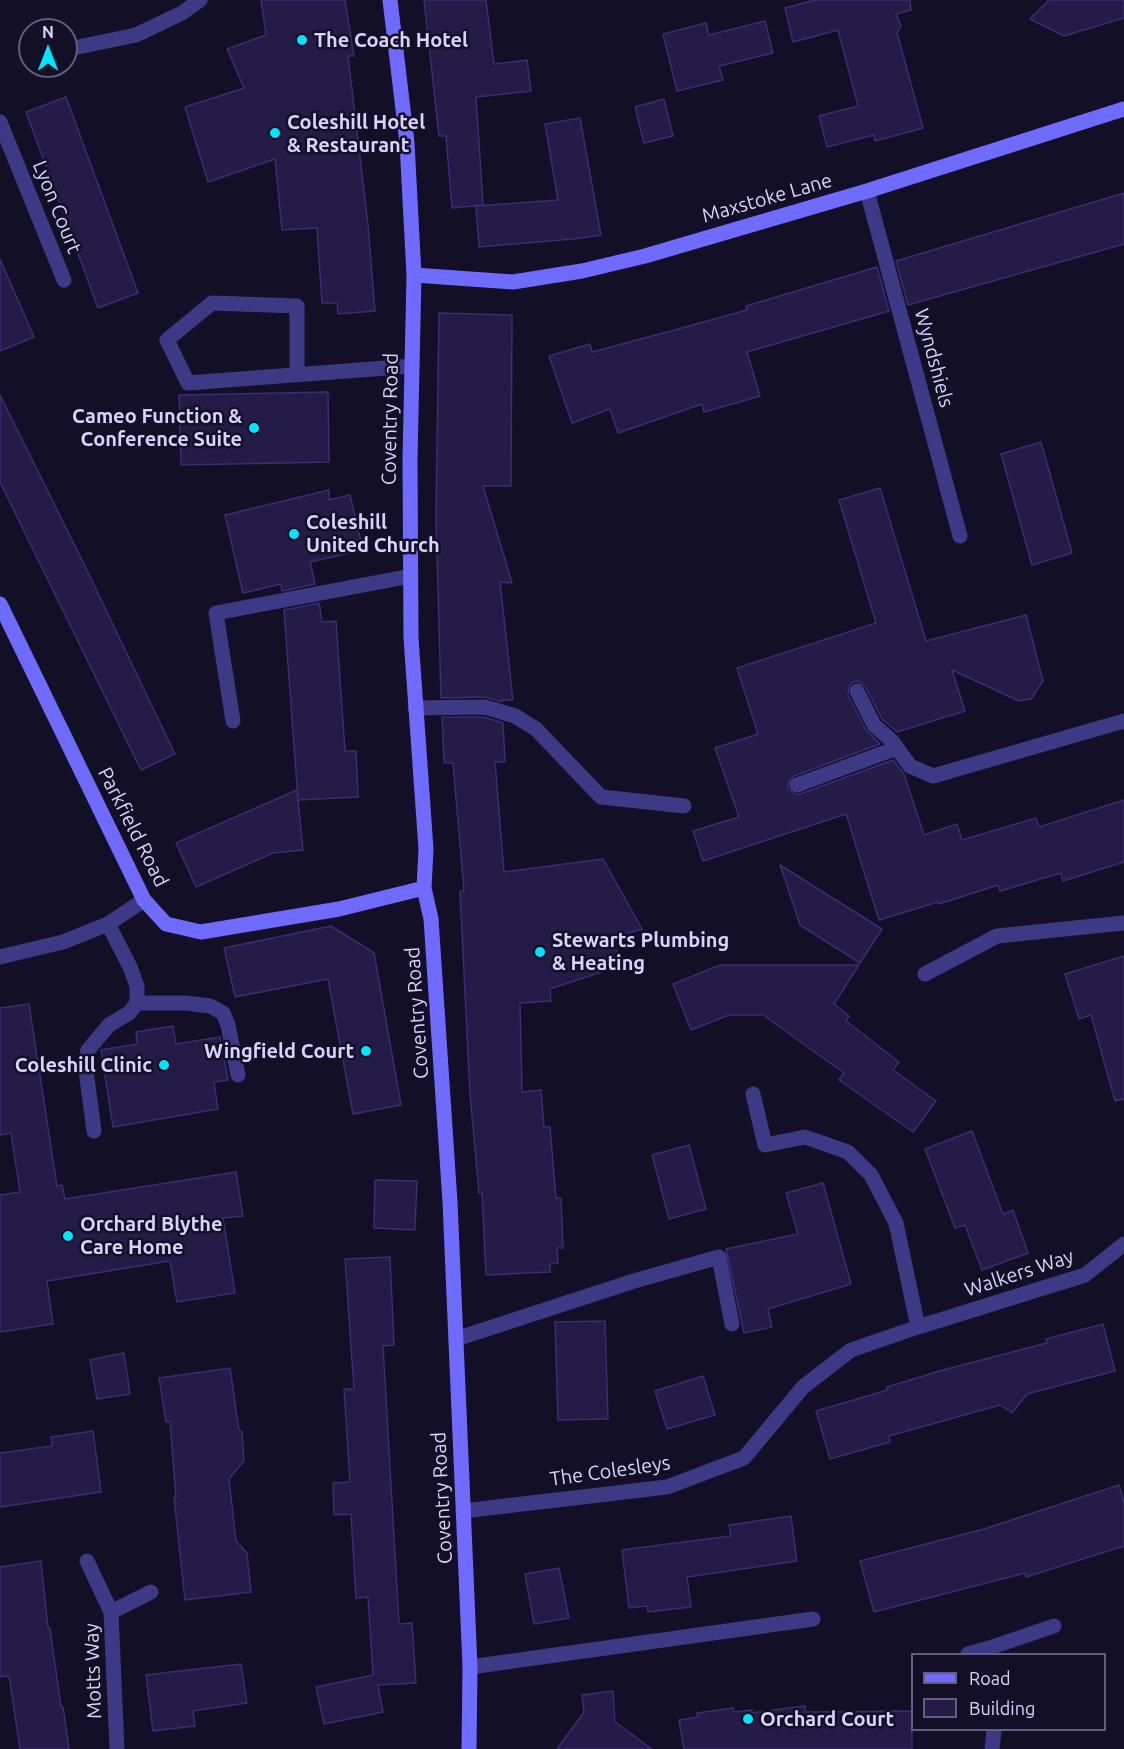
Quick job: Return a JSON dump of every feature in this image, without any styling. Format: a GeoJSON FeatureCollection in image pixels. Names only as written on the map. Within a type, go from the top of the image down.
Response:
{"type":"FeatureCollection","features":[{"type":"Feature","properties":{"kind":"main road","name":"Coventry Road"},"geometry":{"type":"LineString","coordinates":[[390,0],[407,143],[414,275],[410,459],[411,638],[426,849],[424,888],[431,919],[438,1006],[456,1340],[470,1667],[469,1749]]}},
{"type":"Feature","properties":{"kind":"main road","name":"Maxstoke Lane"},"geometry":{"type":"LineString","coordinates":[[414,275],[513,282],[582,271],[645,256],[867,191],[1124,109]]}},
{"type":"Feature","properties":{"kind":"main road","name":"Parkfield Road"},"geometry":{"type":"LineString","coordinates":[[0,604],[144,900],[166,924],[201,932],[339,909],[424,888]]}},
{"type":"Feature","properties":{"kind":"street"},"geometry":{"type":"LineString","coordinates":[[78,47],[136,35],[182,13],[200,0]]}},
{"type":"Feature","properties":{"kind":"street","name":"Lyon Court"},"geometry":{"type":"LineString","coordinates":[[0,122],[5,151],[64,280]]}},
{"type":"Feature","properties":{"kind":"street","name":"Wyndshiels"},"geometry":{"type":"LineString","coordinates":[[867,191],[960,536]]}},
{"type":"Feature","properties":{"kind":"street"},"geometry":{"type":"LineString","coordinates":[[297,375],[297,306],[212,303],[167,340],[188,383],[297,375],[412,366]]}},
{"type":"Feature","properties":{"kind":"street"},"geometry":{"type":"LineString","coordinates":[[233,722],[216,613],[411,576]]}},
{"type":"Feature","properties":{"kind":"street"},"geometry":{"type":"LineString","coordinates":[[857,691],[874,725],[897,748],[910,766],[933,776],[1124,721]]}},
{"type":"Feature","properties":{"kind":"street"},"geometry":{"type":"LineString","coordinates":[[416,708],[485,707],[515,716],[536,729],[601,797],[684,806]]}},
{"type":"Feature","properties":{"kind":"street"},"geometry":{"type":"LineString","coordinates":[[797,785],[897,748]]}},
{"type":"Feature","properties":{"kind":"street"},"geometry":{"type":"LineString","coordinates":[[0,957],[63,942],[108,924],[144,900]]}},
{"type":"Feature","properties":{"kind":"street"},"geometry":{"type":"LineString","coordinates":[[925,974],[997,936],[1124,923]]}},
{"type":"Feature","properties":{"kind":"street"},"geometry":{"type":"LineString","coordinates":[[94,1131],[85,1063],[88,1050],[108,1025],[129,1013],[137,1003],[137,986],[108,924]]}},
{"type":"Feature","properties":{"kind":"street"},"geometry":{"type":"LineString","coordinates":[[137,1003],[186,1003],[210,1006],[223,1013],[228,1025],[238,1075]]}},
{"type":"Feature","properties":{"kind":"street"},"geometry":{"type":"LineString","coordinates":[[753,1094],[765,1145],[805,1137],[848,1152],[871,1175],[896,1223],[918,1327]]}},
{"type":"Feature","properties":{"kind":"street","name":"Walkers Way"},"geometry":{"type":"LineString","coordinates":[[918,1327],[1085,1275],[1124,1244]]}},
{"type":"Feature","properties":{"kind":"street"},"geometry":{"type":"LineString","coordinates":[[456,1340],[634,1281],[719,1257],[732,1324]]}},
{"type":"Feature","properties":{"kind":"street","name":"The Colesleys"},"geometry":{"type":"LineString","coordinates":[[463,1511],[667,1487],[744,1458],[803,1387],[851,1350],[918,1327]]}},
{"type":"Feature","properties":{"kind":"street","name":"Motts Way"},"geometry":{"type":"LineString","coordinates":[[87,1561],[111,1612],[117,1749]]}},
{"type":"Feature","properties":{"kind":"street"},"geometry":{"type":"LineString","coordinates":[[111,1612],[151,1592]]}},
{"type":"Feature","properties":{"kind":"street"},"geometry":{"type":"LineString","coordinates":[[470,1667],[813,1619]]}},
{"type":"Feature","properties":{"kind":"street"},"geometry":{"type":"LineString","coordinates":[[989,1651],[1054,1626]]}},
{"type":"Feature","properties":{"kind":"street"},"geometry":{"type":"LineString","coordinates":[[992,1749],[994,1731]]}},
{"type":"Feature","properties":{"kind":"building","name":"Coleshill Hotel & Restaurant"},"geometry":{"type":"Polygon","coordinates":[[[261,0],[345,0],[354,56],[348,56],[368,225],[375,311],[338,314],[337,303],[322,303],[317,228],[282,230],[275,159],[208,182],[185,107],[244,88],[227,49],[266,35],[261,0]]]}},
{"type":"Feature","properties":{"kind":"building"},"geometry":{"type":"Polygon","coordinates":[[[424,0],[486,0],[494,64],[527,60],[531,91],[476,97],[483,205],[452,208],[446,136],[439,136],[424,0]]]}},
{"type":"Feature","properties":{"kind":"building"},"geometry":{"type":"Polygon","coordinates":[[[815,0],[910,0],[911,10],[896,14],[901,26],[897,33],[923,128],[875,141],[874,135],[827,147],[819,116],[858,106],[838,30],[793,42],[785,8],[815,0]]]}},
{"type":"Feature","properties":{"kind":"building"},"geometry":{"type":"Polygon","coordinates":[[[1049,0],[1124,0],[1124,18],[1064,36],[1030,19],[1049,0]]]}},
{"type":"Feature","properties":{"kind":"building"},"geometry":{"type":"Polygon","coordinates":[[[765,21],[773,53],[719,66],[723,80],[677,91],[663,34],[706,23],[709,35],[765,21]]]}},
{"type":"Feature","properties":{"kind":"building"},"geometry":{"type":"Polygon","coordinates":[[[66,97],[138,293],[98,308],[26,112],[66,97]]]}},
{"type":"Feature","properties":{"kind":"building"},"geometry":{"type":"Polygon","coordinates":[[[664,99],[673,136],[644,143],[635,107],[664,99]]]}},
{"type":"Feature","properties":{"kind":"building"},"geometry":{"type":"Polygon","coordinates":[[[580,118],[601,235],[479,247],[476,206],[558,200],[545,124],[580,118]]]}},
{"type":"Feature","properties":{"kind":"building"},"geometry":{"type":"Polygon","coordinates":[[[1124,193],[1124,244],[908,305],[896,261],[1124,193]]]}},
{"type":"Feature","properties":{"kind":"building"},"geometry":{"type":"Polygon","coordinates":[[[0,259],[34,337],[0,351],[0,259]]]}},
{"type":"Feature","properties":{"kind":"building"},"geometry":{"type":"Polygon","coordinates":[[[877,267],[889,311],[747,352],[760,396],[704,412],[702,404],[618,433],[610,409],[572,423],[549,356],[590,344],[592,352],[682,328],[747,310],[746,306],[877,267]]]}},
{"type":"Feature","properties":{"kind":"building"},"geometry":{"type":"Polygon","coordinates":[[[439,313],[512,315],[511,486],[483,486],[512,583],[500,582],[513,700],[502,700],[502,702],[485,697],[441,698],[436,517],[439,313]]]}},
{"type":"Feature","properties":{"kind":"building","name":"Cameo Function & Conference Suite"},"geometry":{"type":"Polygon","coordinates":[[[328,392],[329,462],[181,465],[179,395],[328,392]]]}},
{"type":"Feature","properties":{"kind":"building"},"geometry":{"type":"Polygon","coordinates":[[[0,395],[175,754],[141,770],[0,482],[0,395]]]}},
{"type":"Feature","properties":{"kind":"building"},"geometry":{"type":"Polygon","coordinates":[[[1041,442],[1072,553],[1032,565],[1001,454],[1041,442]]]}},
{"type":"Feature","properties":{"kind":"building"},"geometry":{"type":"Polygon","coordinates":[[[880,488],[926,641],[1026,615],[1043,681],[1031,699],[1019,701],[952,670],[965,711],[897,732],[882,719],[865,686],[858,681],[853,682],[849,686],[848,695],[866,730],[880,744],[794,776],[788,783],[788,789],[795,794],[800,794],[893,760],[904,774],[924,835],[957,824],[962,840],[1036,818],[1039,827],[1124,800],[1124,862],[1063,881],[1061,873],[1000,891],[998,885],[879,920],[846,814],[703,861],[693,831],[739,817],[715,748],[758,734],[737,668],[876,623],[839,500],[880,488]]]}},
{"type":"Feature","properties":{"kind":"building","name":"Coleshill United Church"},"geometry":{"type":"Polygon","coordinates":[[[329,490],[329,500],[350,495],[363,550],[310,562],[315,584],[282,591],[281,584],[243,593],[225,515],[329,490]]]}},
{"type":"Feature","properties":{"kind":"building"},"geometry":{"type":"Polygon","coordinates":[[[319,603],[322,622],[336,621],[345,751],[356,751],[358,797],[298,800],[284,610],[319,603]]]}},
{"type":"Feature","properties":{"kind":"building"},"geometry":{"type":"Polygon","coordinates":[[[442,717],[484,717],[503,723],[505,762],[495,762],[504,872],[603,859],[642,929],[611,938],[623,965],[550,989],[551,1001],[520,1003],[522,1092],[541,1090],[544,1127],[550,1127],[556,1198],[561,1198],[563,1248],[557,1248],[558,1263],[550,1264],[550,1272],[486,1275],[482,1193],[479,1193],[470,1094],[460,891],[464,891],[453,763],[444,763],[442,717]]]}},
{"type":"Feature","properties":{"kind":"building"},"geometry":{"type":"Polygon","coordinates":[[[297,790],[303,850],[273,853],[196,887],[176,843],[297,790]]]}},
{"type":"Feature","properties":{"kind":"building"},"geometry":{"type":"Polygon","coordinates":[[[780,865],[882,929],[860,963],[800,925],[780,865]]]}},
{"type":"Feature","properties":{"kind":"building","name":"Wingfield Court"},"geometry":{"type":"Polygon","coordinates":[[[331,926],[374,953],[401,1105],[353,1114],[328,979],[235,997],[224,948],[331,926]]]}},
{"type":"Feature","properties":{"kind":"building"},"geometry":{"type":"Polygon","coordinates":[[[1124,956],[1124,1099],[1115,1101],[1091,1015],[1079,1019],[1065,974],[1124,956]]]}},
{"type":"Feature","properties":{"kind":"building"},"geometry":{"type":"Polygon","coordinates":[[[720,965],[859,965],[834,1004],[849,1016],[846,1021],[899,1062],[893,1070],[936,1101],[913,1132],[839,1080],[844,1073],[763,1015],[729,1015],[691,1030],[673,984],[720,965]]]}},
{"type":"Feature","properties":{"kind":"building"},"geometry":{"type":"Polygon","coordinates":[[[29,1004],[57,1186],[62,1185],[65,1199],[236,1172],[243,1216],[223,1218],[235,1293],[177,1302],[170,1261],[47,1281],[53,1324],[0,1332],[0,1195],[20,1192],[11,1133],[0,1135],[0,1008],[29,1004]]]}},
{"type":"Feature","properties":{"kind":"building","name":"Coleshill Clinic"},"geometry":{"type":"Polygon","coordinates":[[[173,1026],[176,1044],[220,1037],[228,1080],[214,1082],[218,1109],[113,1127],[101,1050],[137,1044],[136,1032],[173,1026]]]}},
{"type":"Feature","properties":{"kind":"building"},"geometry":{"type":"Polygon","coordinates":[[[972,1131],[1003,1214],[1013,1210],[1028,1253],[982,1270],[965,1225],[955,1228],[925,1149],[972,1131]]]}},
{"type":"Feature","properties":{"kind":"building"},"geometry":{"type":"Polygon","coordinates":[[[689,1145],[706,1209],[669,1219],[652,1155],[689,1145]]]}},
{"type":"Feature","properties":{"kind":"building"},"geometry":{"type":"Polygon","coordinates":[[[375,1180],[417,1181],[415,1230],[374,1228],[375,1180]]]}},
{"type":"Feature","properties":{"kind":"building"},"geometry":{"type":"Polygon","coordinates":[[[823,1183],[851,1284],[768,1309],[772,1327],[744,1333],[726,1249],[798,1234],[786,1193],[823,1183]]]}},
{"type":"Feature","properties":{"kind":"building"},"geometry":{"type":"Polygon","coordinates":[[[390,1257],[394,1345],[383,1346],[399,1624],[412,1623],[416,1683],[378,1685],[383,1712],[324,1724],[316,1687],[373,1675],[368,1597],[356,1598],[351,1514],[334,1515],[333,1483],[350,1482],[344,1389],[354,1389],[345,1259],[390,1257]]]}},
{"type":"Feature","properties":{"kind":"building"},"geometry":{"type":"Polygon","coordinates":[[[605,1321],[608,1419],[558,1420],[555,1322],[605,1321]]]}},
{"type":"Feature","properties":{"kind":"building"},"geometry":{"type":"Polygon","coordinates":[[[1103,1324],[1115,1371],[1027,1394],[1012,1413],[1000,1405],[889,1436],[890,1442],[830,1459],[816,1411],[888,1390],[887,1387],[943,1370],[1047,1343],[1046,1339],[1103,1324]]]}},
{"type":"Feature","properties":{"kind":"building"},"geometry":{"type":"Polygon","coordinates":[[[124,1353],[130,1394],[97,1399],[90,1360],[124,1353]]]}},
{"type":"Feature","properties":{"kind":"building"},"geometry":{"type":"Polygon","coordinates":[[[230,1368],[239,1430],[242,1432],[244,1461],[229,1479],[236,1541],[247,1553],[251,1592],[185,1600],[174,1498],[176,1498],[170,1421],[166,1422],[159,1378],[230,1368]]]}},
{"type":"Feature","properties":{"kind":"building"},"geometry":{"type":"Polygon","coordinates":[[[703,1376],[715,1415],[667,1429],[655,1391],[703,1376]]]}},
{"type":"Feature","properties":{"kind":"building"},"geometry":{"type":"Polygon","coordinates":[[[93,1431],[101,1492],[0,1507],[0,1453],[52,1446],[51,1437],[93,1431]]]}},
{"type":"Feature","properties":{"kind":"building"},"geometry":{"type":"Polygon","coordinates":[[[1119,1485],[1124,1503],[1124,1546],[1026,1577],[1025,1573],[874,1612],[860,1561],[984,1529],[1119,1485]]]}},
{"type":"Feature","properties":{"kind":"building"},"geometry":{"type":"Polygon","coordinates":[[[791,1516],[797,1561],[687,1577],[691,1607],[648,1612],[647,1606],[629,1608],[622,1550],[731,1536],[729,1525],[791,1516]]]}},
{"type":"Feature","properties":{"kind":"building"},"geometry":{"type":"Polygon","coordinates":[[[41,1561],[48,1628],[50,1628],[69,1749],[20,1749],[9,1676],[0,1677],[0,1567],[41,1561]]]}},
{"type":"Feature","properties":{"kind":"building"},"geometry":{"type":"Polygon","coordinates":[[[559,1568],[569,1618],[534,1624],[525,1574],[559,1568]]]}},
{"type":"Feature","properties":{"kind":"building"},"geometry":{"type":"Polygon","coordinates":[[[241,1664],[247,1703],[193,1711],[195,1726],[153,1731],[146,1675],[241,1664]]]}},
{"type":"Feature","properties":{"kind":"building"},"geometry":{"type":"Polygon","coordinates":[[[613,1691],[615,1722],[652,1749],[557,1749],[584,1712],[582,1695],[613,1691]]]}},
{"type":"Feature","properties":{"kind":"building"},"geometry":{"type":"Polygon","coordinates":[[[805,1706],[806,1712],[911,1711],[912,1749],[684,1749],[679,1720],[698,1717],[697,1713],[733,1708],[734,1712],[752,1710],[751,1713],[805,1706]]]}},
{"type":"Feature","properties":{"kind":"place","name":"The Coach Hotel"},"geometry":{"type":"Point","coordinates":[302,40]}},
{"type":"Feature","properties":{"kind":"place","name":"Coleshill Hotel & Restaurant"},"geometry":{"type":"Point","coordinates":[275,133]}},
{"type":"Feature","properties":{"kind":"place","name":"Cameo Function & Conference Suite"},"geometry":{"type":"Point","coordinates":[254,428]}},
{"type":"Feature","properties":{"kind":"place","name":"Coleshill United Church"},"geometry":{"type":"Point","coordinates":[294,534]}},
{"type":"Feature","properties":{"kind":"place","name":"Stewarts Plumbing & Heating"},"geometry":{"type":"Point","coordinates":[540,952]}},
{"type":"Feature","properties":{"kind":"place","name":"Wingfield Court"},"geometry":{"type":"Point","coordinates":[366,1051]}},
{"type":"Feature","properties":{"kind":"place","name":"Coleshill Clinic"},"geometry":{"type":"Point","coordinates":[164,1065]}},
{"type":"Feature","properties":{"kind":"place","name":"Orchard Blythe Care Home"},"geometry":{"type":"Point","coordinates":[68,1236]}},
{"type":"Feature","properties":{"kind":"place","name":"Orchard Court"},"geometry":{"type":"Point","coordinates":[748,1719]}}]}
